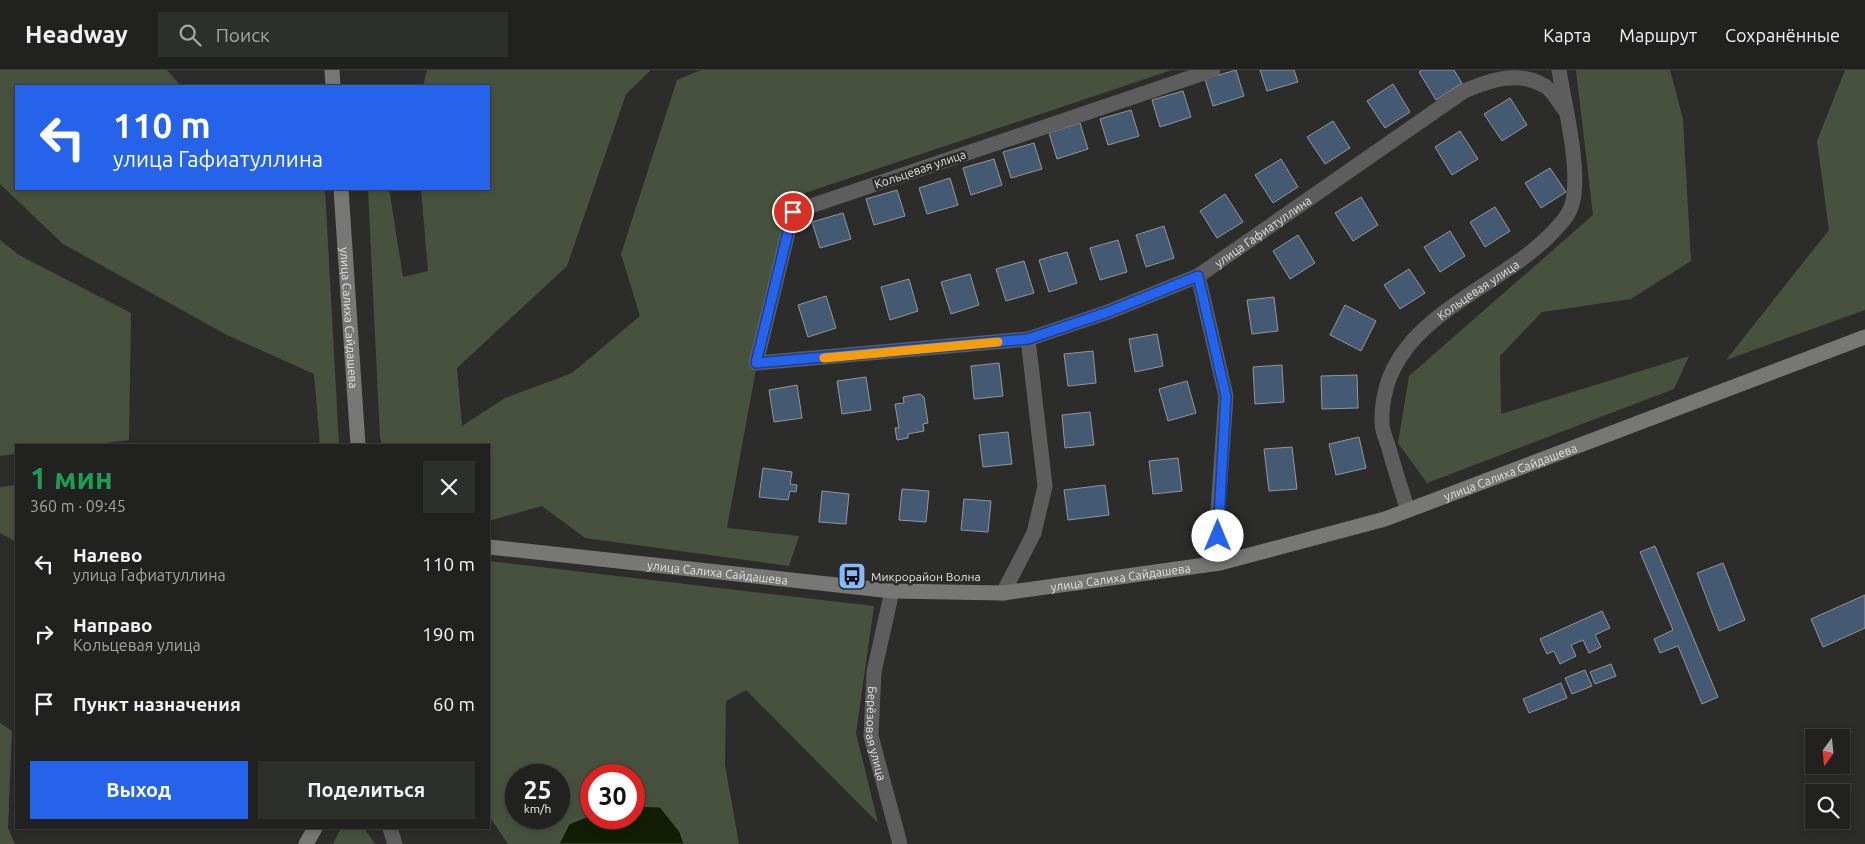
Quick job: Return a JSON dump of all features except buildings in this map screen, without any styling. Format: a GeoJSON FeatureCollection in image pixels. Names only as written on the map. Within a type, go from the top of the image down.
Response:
{"type":"FeatureCollection","features":[{"type":"Feature","properties":{"kind":"street"},"geometry":{"type":"LineString","coordinates":[[332,70],[333,85]]}},
{"type":"Feature","properties":{"kind":"street","name":"Кольцевая улица"},"geometry":{"type":"LineString","coordinates":[[777,362],[756,363],[793,212],[1213,70]]}},
{"type":"Feature","properties":{"kind":"street","name":"Кольцевая улица"},"geometry":{"type":"LineString","coordinates":[[1408,510],[1382,424],[1387,385],[1399,355],[1423,331],[1463,297],[1537,248],[1561,224],[1573,202],[1574,167],[1560,70]]}},
{"type":"Feature","properties":{"kind":"street","name":"улица Гафиатуллина"},"geometry":{"type":"LineString","coordinates":[[777,362],[1028,339],[1108,312],[1198,276],[1464,91],[1503,75],[1522,75],[1546,86],[1565,110]]}},
{"type":"Feature","properties":{"kind":"street","name":"улица Салиха Сайдашева"},"geometry":{"type":"LineString","coordinates":[[341,190],[358,444]]}},
{"type":"Feature","properties":{"kind":"street"},"geometry":{"type":"LineString","coordinates":[[1198,276],[1226,396],[1217,523],[1220,563]]}},
{"type":"Feature","properties":{"kind":"street","name":"улица Салиха Сайдашева"},"geometry":{"type":"LineString","coordinates":[[490,547],[892,591],[1003,593],[1220,563],[1385,519],[1865,337]]}},
{"type":"Feature","properties":{"kind":"street"},"geometry":{"type":"LineString","coordinates":[[1003,593],[1034,533],[1045,486],[1028,339]]}},
{"type":"Feature","properties":{"kind":"street","name":"Берёзовая улица"},"geometry":{"type":"LineString","coordinates":[[892,591],[874,672],[871,736],[900,844]]}},
{"type":"Feature","properties":{"kind":"street"},"geometry":{"type":"LineString","coordinates":[[306,844],[314,829]]}},
{"type":"Feature","properties":{"kind":"street"},"geometry":{"type":"LineString","coordinates":[[390,829],[395,844]]}},
{"type":"Feature","properties":{"kind":"shaded area"},"geometry":{"type":"Polygon","coordinates":[[[0,70],[167,70],[180,85],[15,85],[15,190],[325,190],[339,444],[320,444],[314,374],[227,335],[63,244],[0,184],[0,70]]]}},
{"type":"Feature","properties":{"kind":"shaded area"},"geometry":{"type":"Polygon","coordinates":[[[427,70],[651,70],[626,94],[567,266],[457,368],[462,426],[505,398],[572,373],[640,316],[621,254],[677,80],[701,70],[1172,70],[787,199],[727,528],[799,536],[789,566],[585,538],[542,506],[490,521],[490,444],[382,444],[368,190],[389,190],[403,277],[428,271],[421,190],[490,190],[490,85],[423,85],[427,70]]]}},
{"type":"Feature","properties":{"kind":"shaded area"},"geometry":{"type":"Polygon","coordinates":[[[1576,70],[1670,70],[1683,119],[1691,261],[1631,299],[1542,312],[1500,356],[1501,414],[1689,356],[1674,389],[1427,483],[1398,443],[1409,376],[1593,215],[1576,70]]]}},
{"type":"Feature","properties":{"kind":"shaded area"},"geometry":{"type":"Polygon","coordinates":[[[1845,70],[1865,70],[1865,310],[1726,360],[1829,230],[1817,141],[1845,70]]]}},
{"type":"Feature","properties":{"kind":"shaded area"},"geometry":{"type":"Polygon","coordinates":[[[0,240],[19,255],[131,313],[129,440],[98,444],[15,444],[15,454],[0,456],[0,240]]]}},
{"type":"Feature","properties":{"kind":"shaded area"},"geometry":{"type":"Polygon","coordinates":[[[15,485],[15,541],[0,533],[0,487],[15,485]]]}},
{"type":"Feature","properties":{"kind":"shaded area"},"geometry":{"type":"Polygon","coordinates":[[[490,561],[874,606],[856,733],[878,823],[746,690],[726,701],[725,765],[739,844],[684,844],[680,832],[660,807],[645,806],[645,764],[580,764],[580,820],[570,824],[570,764],[505,764],[505,829],[566,829],[559,844],[508,844],[490,817],[490,561]]]}},
{"type":"Feature","properties":{"kind":"shaded area"},"geometry":{"type":"Polygon","coordinates":[[[0,723],[12,731],[8,828],[15,844],[0,844],[0,723]]]}},
{"type":"Feature","properties":{"kind":"shaded area"},"geometry":{"type":"Polygon","coordinates":[[[645,806],[660,807],[680,832],[684,844],[559,844],[566,829],[570,829],[570,824],[580,820],[580,829],[645,829],[645,806]]]}},
{"type":"Feature","properties":{"kind":"shaded area"},"geometry":{"type":"Polygon","coordinates":[[[340,829],[365,829],[375,844],[333,844],[340,829]]]}},
{"type":"Feature","properties":{"kind":"slow traffic"},"geometry":{"type":"LineString","coordinates":[[824,358],[998,342]]}},
{"type":"Feature","properties":{"kind":"place","name":"Микрорайон Волна"},"geometry":{"type":"Point","coordinates":[852,576]}},
{"type":"Feature","properties":{"kind":"route"},"geometry":{"type":"LineString","coordinates":[[793,212],[756,363],[1028,339],[1108,312],[1198,276],[1226,396],[1217,523],[1218,536]]}}]}
